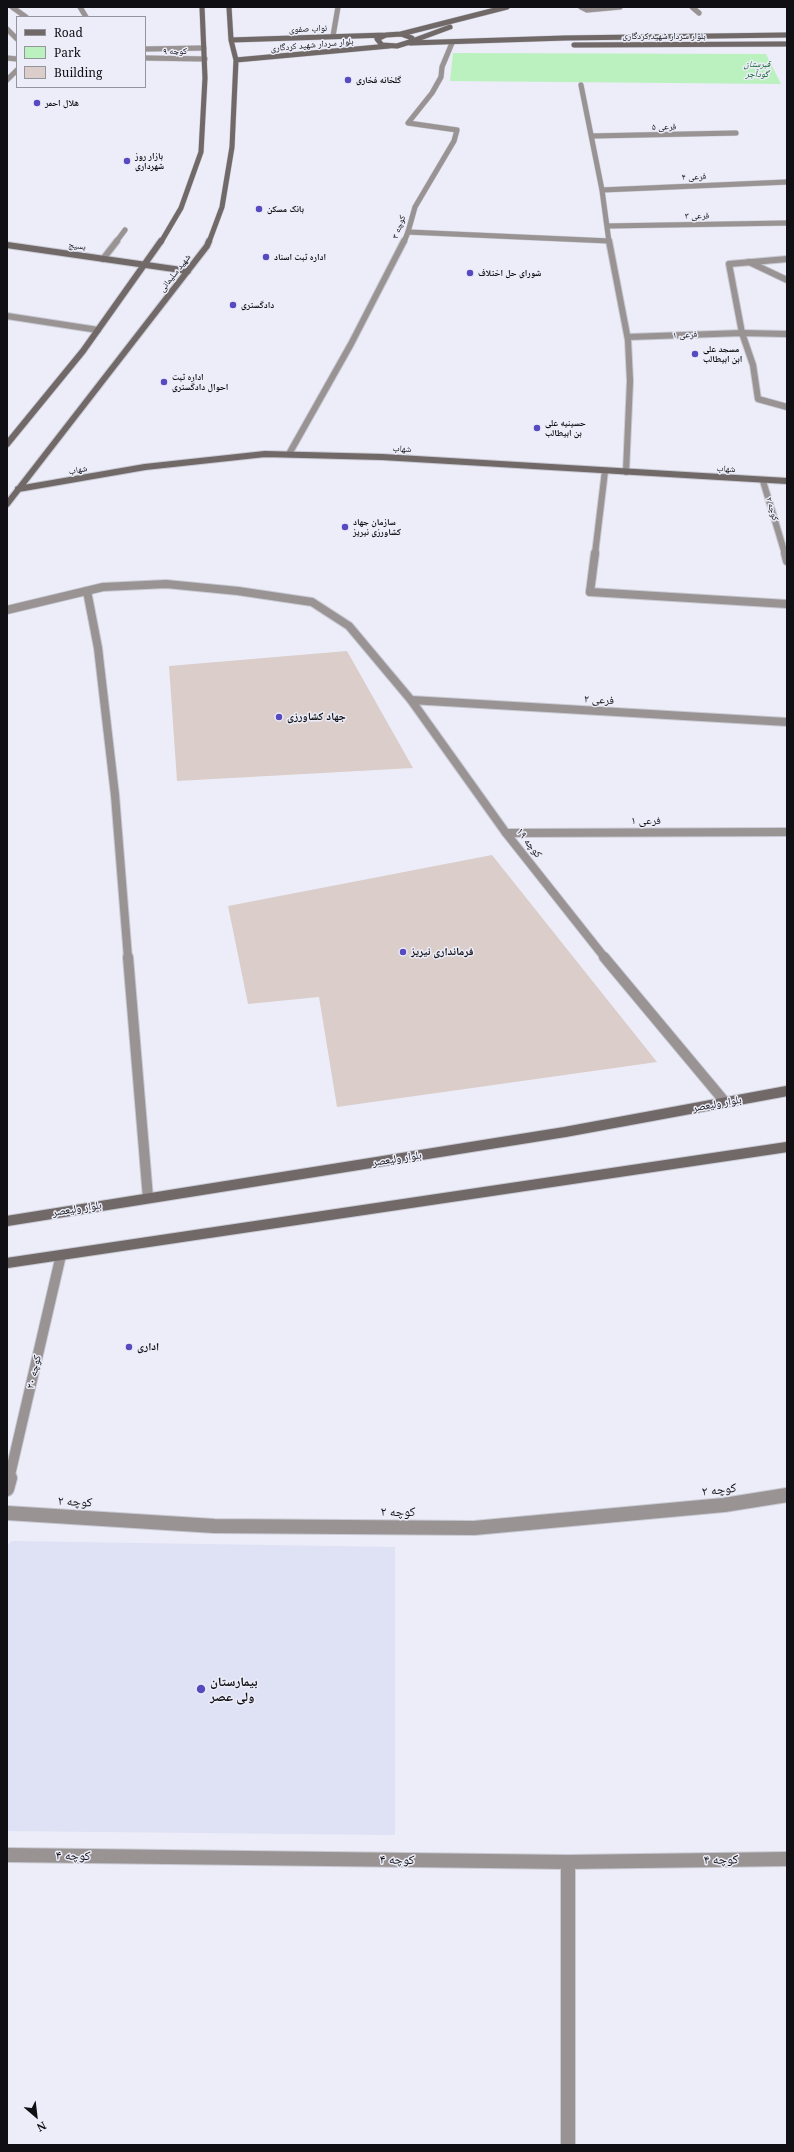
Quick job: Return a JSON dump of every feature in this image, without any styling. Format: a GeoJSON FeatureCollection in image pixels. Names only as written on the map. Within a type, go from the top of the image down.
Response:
{"type":"FeatureCollection","features":[{"type":"Feature","properties":{"kind":"main road"},"geometry":{"type":"LineString","coordinates":[[7,444],[98,330],[145,265],[181,208],[201,152],[205,78],[202,7]]}},
{"type":"Feature","properties":{"kind":"main road","name":"شهید سلیمانی"},"geometry":{"type":"LineString","coordinates":[[7,504],[207,246],[222,207],[232,147],[234,75],[236,60],[232,40],[229,7]]}},
{"type":"Feature","properties":{"kind":"main road"},"geometry":{"type":"LineString","coordinates":[[401,34],[412,38],[412,42],[476,15],[507,7]]}},
{"type":"Feature","properties":{"kind":"main road","name":"نواب صفوی"},"geometry":{"type":"LineString","coordinates":[[232,40],[401,34],[476,15]]}},
{"type":"Feature","properties":{"kind":"main road"},"geometry":{"type":"LineString","coordinates":[[386,35],[377,39],[378,42],[389,46]]}},
{"type":"Feature","properties":{"kind":"main road","name":"بلوار سردار شهید کردگاری"},"geometry":{"type":"LineString","coordinates":[[236,60],[389,46],[412,42],[452,43],[565,38],[787,35]]}},
{"type":"Feature","properties":{"kind":"main road","name":"بلوار سردار شهید کردگاری"},"geometry":{"type":"LineString","coordinates":[[541,40],[567,45],[787,44]]}},
{"type":"Feature","properties":{"kind":"main road","name":"بسیج"},"geometry":{"type":"LineString","coordinates":[[7,245],[188,271]]}},
{"type":"Feature","properties":{"kind":"main road","name":"شهاب"},"geometry":{"type":"LineString","coordinates":[[18,489],[145,467],[266,454],[382,457],[763,481],[787,481]]}},
{"type":"Feature","properties":{"kind":"main road","name":"بلوار ولیعصر"},"geometry":{"type":"LineString","coordinates":[[7,1220],[565,1132],[787,1091]]}},
{"type":"Feature","properties":{"kind":"main road"},"geometry":{"type":"LineString","coordinates":[[7,1263],[787,1148]]}},
{"type":"Feature","properties":{"kind":"street"},"geometry":{"type":"LineString","coordinates":[[12,7],[25,16]]}},
{"type":"Feature","properties":{"kind":"street"},"geometry":{"type":"LineString","coordinates":[[80,7],[85,16]]}},
{"type":"Feature","properties":{"kind":"street"},"geometry":{"type":"LineString","coordinates":[[333,36],[338,7]]}},
{"type":"Feature","properties":{"kind":"street"},"geometry":{"type":"LineString","coordinates":[[581,7],[587,10],[620,7]]}},
{"type":"Feature","properties":{"kind":"street"},"geometry":{"type":"LineString","coordinates":[[692,7],[699,13]]}},
{"type":"Feature","properties":{"kind":"street"},"geometry":{"type":"LineString","coordinates":[[7,29],[16,38]]}},
{"type":"Feature","properties":{"kind":"street","name":"کوچه ۳"},"geometry":{"type":"LineString","coordinates":[[289,454],[399,254],[408,232],[415,207],[454,141],[457,130],[408,123],[432,93],[441,77],[442,67],[452,43]]}},
{"type":"Feature","properties":{"kind":"street"},"geometry":{"type":"LineString","coordinates":[[146,50],[204,48]]}},
{"type":"Feature","properties":{"kind":"street","name":"کوچه ۹"},"geometry":{"type":"LineString","coordinates":[[146,58],[204,59]]}},
{"type":"Feature","properties":{"kind":"street"},"geometry":{"type":"LineString","coordinates":[[7,80],[16,71]]}},
{"type":"Feature","properties":{"kind":"street"},"geometry":{"type":"LineString","coordinates":[[581,85],[592,136],[608,226],[609,241],[628,337],[630,380],[626,472]]}},
{"type":"Feature","properties":{"kind":"street","name":"فرعی ۵"},"geometry":{"type":"LineString","coordinates":[[592,136],[736,133]]}},
{"type":"Feature","properties":{"kind":"street","name":"فرعی ۴"},"geometry":{"type":"LineString","coordinates":[[602,190],[787,182]]}},
{"type":"Feature","properties":{"kind":"street","name":"فرعی ۳"},"geometry":{"type":"LineString","coordinates":[[608,226],[787,223]]}},
{"type":"Feature","properties":{"kind":"street"},"geometry":{"type":"LineString","coordinates":[[103,259],[125,230]]}},
{"type":"Feature","properties":{"kind":"street"},"geometry":{"type":"LineString","coordinates":[[408,232],[609,241]]}},
{"type":"Feature","properties":{"kind":"street"},"geometry":{"type":"LineString","coordinates":[[787,259],[729,264],[742,333],[753,365],[758,399],[787,407]]}},
{"type":"Feature","properties":{"kind":"street"},"geometry":{"type":"LineString","coordinates":[[749,262],[787,280]]}},
{"type":"Feature","properties":{"kind":"street"},"geometry":{"type":"LineString","coordinates":[[7,316],[98,330]]}},
{"type":"Feature","properties":{"kind":"street","name":"فرعی ۱"},"geometry":{"type":"LineString","coordinates":[[628,337],[742,333],[787,334]]}},
{"type":"Feature","properties":{"kind":"street"},"geometry":{"type":"LineString","coordinates":[[605,471],[590,592],[787,604]]}},
{"type":"Feature","properties":{"kind":"street","name":"کوچه ۲"},"geometry":{"type":"LineString","coordinates":[[763,481],[787,561]]}},
{"type":"Feature","properties":{"kind":"street","name":"کوچه ۱۹"},"geometry":{"type":"LineString","coordinates":[[87,590],[103,587],[166,584],[238,591],[312,602],[349,626],[411,700],[506,833],[608,961],[725,1102]]}},
{"type":"Feature","properties":{"kind":"street"},"geometry":{"type":"LineString","coordinates":[[7,610],[87,590],[98,648],[115,795],[148,1198]]}},
{"type":"Feature","properties":{"kind":"street","name":"فرعی ۲"},"geometry":{"type":"LineString","coordinates":[[411,700],[787,722]]}},
{"type":"Feature","properties":{"kind":"street","name":"فرعی ۱"},"geometry":{"type":"LineString","coordinates":[[506,833],[787,832]]}},
{"type":"Feature","properties":{"kind":"street","name":"کوچه ۲۰"},"geometry":{"type":"LineString","coordinates":[[7,1489],[60,1255]]}},
{"type":"Feature","properties":{"kind":"street","name":"کوچه ۲"},"geometry":{"type":"LineString","coordinates":[[7,1513],[214,1526],[474,1528],[724,1505],[787,1495]]}},
{"type":"Feature","properties":{"kind":"street","name":"کوچه ۴"},"geometry":{"type":"LineString","coordinates":[[7,1855],[568,1862],[787,1859]]}},
{"type":"Feature","properties":{"kind":"street"},"geometry":{"type":"LineString","coordinates":[[568,1862],[568,2145]]}},
{"type":"Feature","properties":{"kind":"shaded area","name":"بیمارستان ولی عصر"},"geometry":{"type":"Polygon","coordinates":[[[11,1541],[395,1547],[395,1835],[7,1831],[7,1547],[11,1541]]]}},
{"type":"Feature","properties":{"kind":"green space","name":"قبرستان گودآجر"},"geometry":{"type":"Polygon","coordinates":[[[453,53],[766,54],[781,84],[450,81],[453,53]]]}},
{"type":"Feature","properties":{"kind":"building","name":"جهاد کشاورزی"},"geometry":{"type":"Polygon","coordinates":[[[347,651],[413,768],[177,781],[169,666],[347,651]]]}},
{"type":"Feature","properties":{"kind":"building","name":"فرمانداری نیریز"},"geometry":{"type":"Polygon","coordinates":[[[492,855],[657,1062],[337,1107],[319,997],[248,1004],[228,906],[492,855]]]}},
{"type":"Feature","properties":{"kind":"place","name":"گلخانه فخاری"},"geometry":{"type":"Point","coordinates":[348,80]}},
{"type":"Feature","properties":{"kind":"place","name":"هلال احمر"},"geometry":{"type":"Point","coordinates":[37,103]}},
{"type":"Feature","properties":{"kind":"place","name":"بازار روز شهرداری"},"geometry":{"type":"Point","coordinates":[127,161]}},
{"type":"Feature","properties":{"kind":"place","name":"بانک مسکن"},"geometry":{"type":"Point","coordinates":[259,209]}},
{"type":"Feature","properties":{"kind":"place","name":"اداره ثبت اسناد"},"geometry":{"type":"Point","coordinates":[266,257]}},
{"type":"Feature","properties":{"kind":"place","name":"شورای حل اختلاف"},"geometry":{"type":"Point","coordinates":[470,273]}},
{"type":"Feature","properties":{"kind":"place","name":"دادگستری"},"geometry":{"type":"Point","coordinates":[233,305]}},
{"type":"Feature","properties":{"kind":"place","name":"مسجد علی ابن ابیطالب"},"geometry":{"type":"Point","coordinates":[695,354]}},
{"type":"Feature","properties":{"kind":"place","name":"اداره ثبت احوال دادگستری"},"geometry":{"type":"Point","coordinates":[164,382]}},
{"type":"Feature","properties":{"kind":"place","name":"حسینیه علی بن ابیطالب"},"geometry":{"type":"Point","coordinates":[537,428]}},
{"type":"Feature","properties":{"kind":"place","name":"سازمان جهاد کشاورزی نیریز"},"geometry":{"type":"Point","coordinates":[345,527]}},
{"type":"Feature","properties":{"kind":"place","name":"جهاد کشاورزی"},"geometry":{"type":"Point","coordinates":[279,717]}},
{"type":"Feature","properties":{"kind":"place","name":"فرمانداری نیریز"},"geometry":{"type":"Point","coordinates":[403,952]}},
{"type":"Feature","properties":{"kind":"place","name":"اداری"},"geometry":{"type":"Point","coordinates":[129,1347]}},
{"type":"Feature","properties":{"kind":"place","name":"بیمارستان ولی عصر"},"geometry":{"type":"Point","coordinates":[201,1689]}}]}
